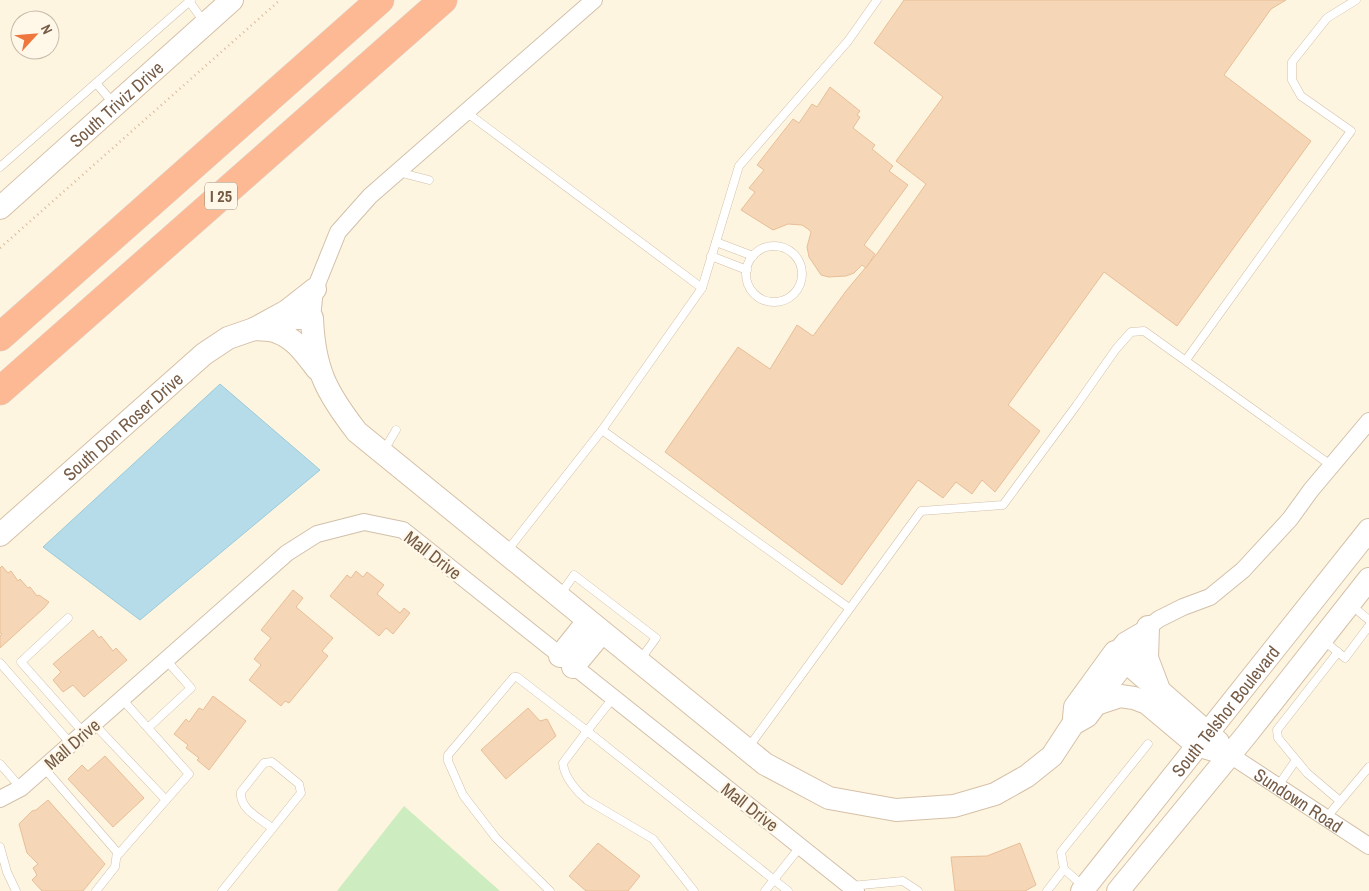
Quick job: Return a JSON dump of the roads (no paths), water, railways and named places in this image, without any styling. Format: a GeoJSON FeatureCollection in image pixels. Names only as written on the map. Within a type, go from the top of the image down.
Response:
{"type":"FeatureCollection","features":[{"type":"Feature","properties":{"kind":"highway","name":"I 25"},"geometry":{"type":"LineString","coordinates":[[0,338],[380,0]]}},
{"type":"Feature","properties":{"kind":"highway","name":"I 25"},"geometry":{"type":"LineString","coordinates":[[0,391],[443,0]]}},
{"type":"Feature","properties":{"kind":"street","name":"South Triviz Drive"},"geometry":{"type":"LineString","coordinates":[[0,208],[232,0]]}},
{"type":"Feature","properties":{"kind":"street"},"geometry":{"type":"LineString","coordinates":[[320,374],[314,350],[312,324],[314,289],[338,232],[370,196],[594,0]]}},
{"type":"Feature","properties":{"kind":"street"},"geometry":{"type":"LineString","coordinates":[[314,289],[287,312],[276,325],[301,348],[320,374],[336,406],[357,432],[765,764],[829,798],[896,810],[954,806],[995,794],[1027,776],[1052,756],[1073,724],[1075,708],[1116,665],[1148,627],[1183,607],[1210,598],[1243,570],[1290,519],[1311,490],[1369,421]]}},
{"type":"Feature","properties":{"kind":"street","name":"South Don Roser Drive"},"geometry":{"type":"LineString","coordinates":[[0,535],[204,354],[228,338],[254,329],[276,325],[312,324]]}},
{"type":"Feature","properties":{"kind":"street","name":"Mall Drive"},"geometry":{"type":"LineString","coordinates":[[0,799],[21,788],[288,553],[317,534],[364,522],[403,530],[853,888]]}},
{"type":"Feature","properties":{"kind":"street","name":"South Telshor Boulevard"},"geometry":{"type":"LineString","coordinates":[[1085,890],[1202,738],[1226,711],[1369,530]]}},
{"type":"Feature","properties":{"kind":"street","name":"South Telshor Boulevard"},"geometry":{"type":"LineString","coordinates":[[1118,891],[1230,755],[1330,645],[1349,604],[1369,579]]}},
{"type":"Feature","properties":{"kind":"street"},"geometry":{"type":"LineString","coordinates":[[567,661],[595,626]]}},
{"type":"Feature","properties":{"kind":"street"},"geometry":{"type":"LineString","coordinates":[[1096,704],[1120,696],[1134,698],[1153,696],[1147,658],[1148,627]]}},
{"type":"Feature","properties":{"kind":"street"},"geometry":{"type":"LineString","coordinates":[[1073,724],[1087,716],[1096,704],[1116,665]]}},
{"type":"Feature","properties":{"kind":"street","name":"Sundown Road"},"geometry":{"type":"LineString","coordinates":[[1116,665],[1202,738],[1369,846]]}},
{"type":"Feature","properties":{"kind":"lane"},"geometry":{"type":"LineString","coordinates":[[505,553],[602,430],[702,288],[739,166],[848,41],[877,0]]}},
{"type":"Feature","properties":{"kind":"lane"},"geometry":{"type":"LineString","coordinates":[[1186,360],[1351,131],[1302,96],[1292,80],[1292,62],[1327,18],[1356,0]]}},
{"type":"Feature","properties":{"kind":"lane"},"geometry":{"type":"LineString","coordinates":[[0,167],[190,1],[205,24]]}},
{"type":"Feature","properties":{"kind":"lane"},"geometry":{"type":"LineString","coordinates":[[96,83],[116,106]]}},
{"type":"Feature","properties":{"kind":"lane"},"geometry":{"type":"LineString","coordinates":[[466,112],[702,288]]}},
{"type":"Feature","properties":{"kind":"lane"},"geometry":{"type":"LineString","coordinates":[[398,172],[429,180]]}},
{"type":"Feature","properties":{"kind":"lane"},"geometry":{"type":"LineString","coordinates":[[716,242],[753,256]]}},
{"type":"Feature","properties":{"kind":"lane"},"geometry":{"type":"LineString","coordinates":[[773,246],[791,251],[801,267],[802,276],[800,285],[788,298],[771,302],[755,294],[747,278],[747,270],[753,256],[763,248],[773,246]]}},
{"type":"Feature","properties":{"kind":"lane"},"geometry":{"type":"LineString","coordinates":[[711,256],[747,270]]}},
{"type":"Feature","properties":{"kind":"lane"},"geometry":{"type":"LineString","coordinates":[[747,749],[922,511],[1003,505],[1116,349],[1131,332],[1144,331],[1332,466]]}},
{"type":"Feature","properties":{"kind":"lane"},"geometry":{"type":"LineString","coordinates":[[382,453],[396,430]]}},
{"type":"Feature","properties":{"kind":"lane"},"geometry":{"type":"LineString","coordinates":[[602,430],[849,608]]}},
{"type":"Feature","properties":{"kind":"lane"},"geometry":{"type":"LineString","coordinates":[[559,597],[574,575],[656,638],[639,662]]}},
{"type":"Feature","properties":{"kind":"lane"},"geometry":{"type":"LineString","coordinates":[[1349,604],[1369,620]]}},
{"type":"Feature","properties":{"kind":"lane"},"geometry":{"type":"LineString","coordinates":[[68,618],[21,662],[46,690],[166,800]]}},
{"type":"Feature","properties":{"kind":"lane"},"geometry":{"type":"LineString","coordinates":[[1340,801],[1307,773],[1278,738],[1277,730],[1330,645],[1345,658],[1369,626]]}},
{"type":"Feature","properties":{"kind":"lane"},"geometry":{"type":"LineString","coordinates":[[148,728],[191,688],[166,660]]}},
{"type":"Feature","properties":{"kind":"lane"},"geometry":{"type":"LineString","coordinates":[[0,663],[71,744]]}},
{"type":"Feature","properties":{"kind":"lane"},"geometry":{"type":"LineString","coordinates":[[550,891],[496,838],[463,795],[448,761],[448,756],[510,680],[517,677],[788,891]]}},
{"type":"Feature","properties":{"kind":"lane"},"geometry":{"type":"LineString","coordinates":[[34,702],[46,690]]}},
{"type":"Feature","properties":{"kind":"lane"},"geometry":{"type":"LineString","coordinates":[[613,698],[563,763],[563,769],[580,795],[653,839],[694,891]]}},
{"type":"Feature","properties":{"kind":"lane"},"geometry":{"type":"LineString","coordinates":[[117,856],[189,774],[122,700]]}},
{"type":"Feature","properties":{"kind":"lane"},"geometry":{"type":"LineString","coordinates":[[1085,890],[1064,869],[1061,852],[1148,744]]}},
{"type":"Feature","properties":{"kind":"lane"},"geometry":{"type":"LineString","coordinates":[[1278,786],[1296,760]]}},
{"type":"Feature","properties":{"kind":"lane"},"geometry":{"type":"LineString","coordinates":[[222,891],[301,792],[299,784],[272,762],[267,762],[264,763],[241,792],[240,796],[244,806],[272,828]]}},
{"type":"Feature","properties":{"kind":"lane"},"geometry":{"type":"LineString","coordinates":[[0,764],[21,788]]}},
{"type":"Feature","properties":{"kind":"lane"},"geometry":{"type":"LineString","coordinates":[[1326,818],[1369,767]]}},
{"type":"Feature","properties":{"kind":"lane"},"geometry":{"type":"LineString","coordinates":[[44,768],[116,849],[115,867],[96,891]]}},
{"type":"Feature","properties":{"kind":"lane"},"geometry":{"type":"LineString","coordinates":[[0,847],[7,872],[16,891]]}},
{"type":"Feature","properties":{"kind":"lane"},"geometry":{"type":"LineString","coordinates":[[765,891],[800,847]]}},
{"type":"Feature","properties":{"kind":"lane"},"geometry":{"type":"LineString","coordinates":[[1047,891],[1064,869]]}},
{"type":"Feature","properties":{"kind":"lane"},"geometry":{"type":"LineString","coordinates":[[853,888],[903,881],[918,891]]}},
{"type":"Feature","properties":{"kind":"water"},"geometry":{"type":"Polygon","coordinates":[[[220,384],[320,470],[140,620],[43,547],[220,384]]]}}]}
